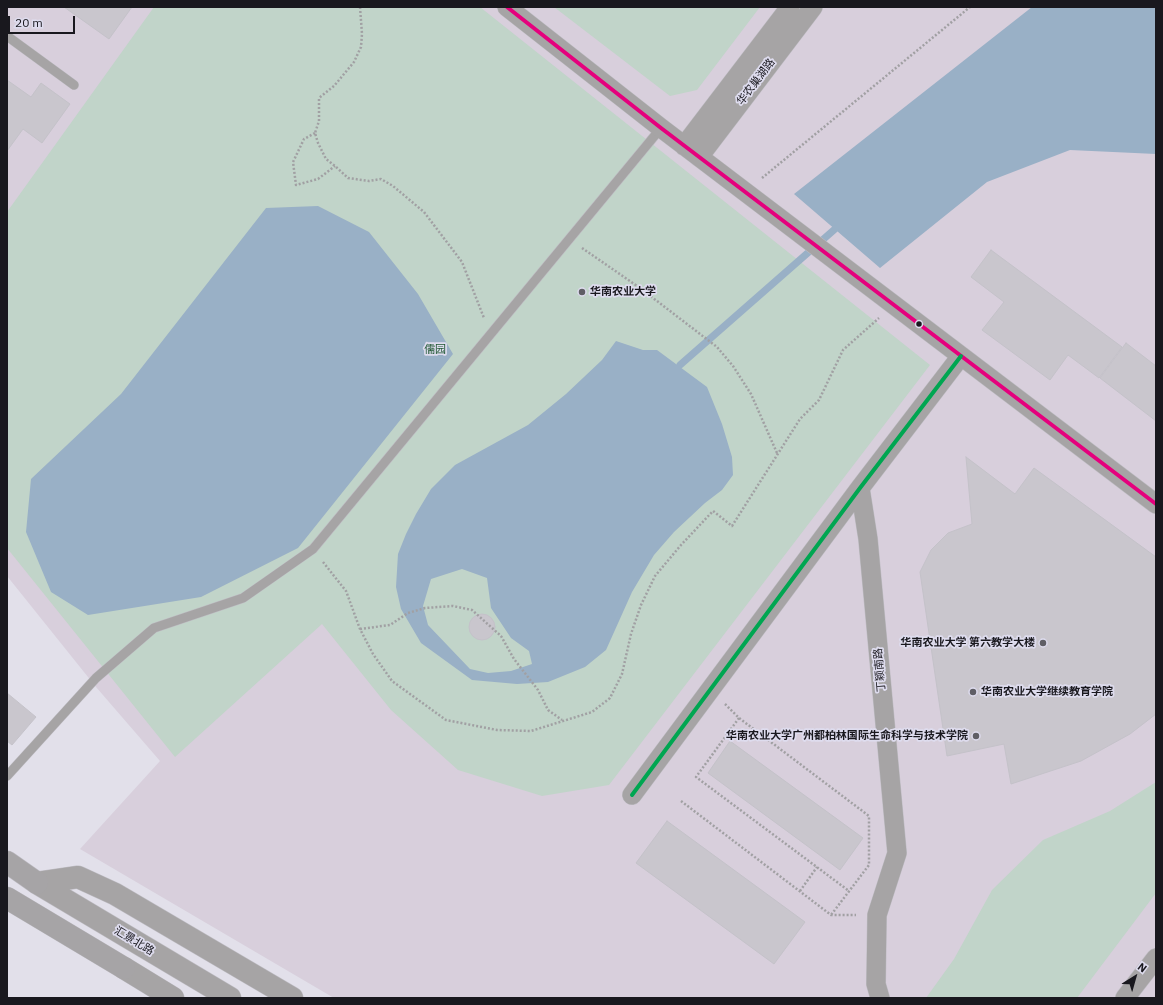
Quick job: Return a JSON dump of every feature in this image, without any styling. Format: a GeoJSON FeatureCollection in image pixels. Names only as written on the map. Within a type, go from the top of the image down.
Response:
{"type":"FeatureCollection","features":[{"type":"Feature","properties":{"kind":"main road"},"geometry":{"type":"LineString","coordinates":[[7,862],[37,884]]}},
{"type":"Feature","properties":{"kind":"main road"},"geometry":{"type":"LineString","coordinates":[[7,898],[124,968]]}},
{"type":"Feature","properties":{"kind":"street"},"geometry":{"type":"LineString","coordinates":[[507,7],[661,128],[1156,504]]}},
{"type":"Feature","properties":{"kind":"street","name":"华农巢湖路"},"geometry":{"type":"LineString","coordinates":[[692,151],[790,7]]}},
{"type":"Feature","properties":{"kind":"street","name":"华农巢湖路"},"geometry":{"type":"LineString","coordinates":[[692,151],[813,7]]}},
{"type":"Feature","properties":{"kind":"street"},"geometry":{"type":"LineString","coordinates":[[632,795],[860,488],[961,356]]}},
{"type":"Feature","properties":{"kind":"street","name":"丁颖南路"},"geometry":{"type":"LineString","coordinates":[[860,488],[868,539],[897,853],[877,915]]}},
{"type":"Feature","properties":{"kind":"street"},"geometry":{"type":"LineString","coordinates":[[37,884],[78,877],[115,894],[292,998]]}},
{"type":"Feature","properties":{"kind":"street","name":"汇景北路"},"geometry":{"type":"LineString","coordinates":[[37,884],[230,998]]}},
{"type":"Feature","properties":{"kind":"street"},"geometry":{"type":"LineString","coordinates":[[877,915],[876,984],[880,998]]}},
{"type":"Feature","properties":{"kind":"street"},"geometry":{"type":"LineString","coordinates":[[1125,998],[1156,958]]}},
{"type":"Feature","properties":{"kind":"street"},"geometry":{"type":"LineString","coordinates":[[124,968],[148,998]]}},
{"type":"Feature","properties":{"kind":"street"},"geometry":{"type":"LineString","coordinates":[[124,968],[173,998]]}},
{"type":"Feature","properties":{"kind":"lane"},"geometry":{"type":"LineString","coordinates":[[7,36],[74,85]]}},
{"type":"Feature","properties":{"kind":"lane"},"geometry":{"type":"LineString","coordinates":[[7,776],[96,678],[154,628],[243,598],[313,549],[487,336],[661,128]]}},
{"type":"Feature","properties":{"kind":"path"},"geometry":{"type":"LineString","coordinates":[[360,7],[362,34],[361,47],[349,68],[334,86],[319,98],[319,121],[315,133],[326,159],[336,166],[348,178],[369,181],[381,179],[394,186],[424,212],[462,262],[485,318],[487,336]]}},
{"type":"Feature","properties":{"kind":"path"},"geometry":{"type":"LineString","coordinates":[[745,192],[970,7]]}},
{"type":"Feature","properties":{"kind":"path"},"geometry":{"type":"LineString","coordinates":[[315,133],[304,139],[292,162],[296,185],[318,179],[336,166]]}},
{"type":"Feature","properties":{"kind":"path"},"geometry":{"type":"LineString","coordinates":[[568,240],[591,253],[640,288],[717,347],[733,366],[751,394],[778,454]]}},
{"type":"Feature","properties":{"kind":"path"},"geometry":{"type":"LineString","coordinates":[[313,549],[346,590],[360,629],[373,654],[392,681],[446,720],[497,730],[531,731],[562,720],[592,712],[610,698],[622,674],[631,634],[641,605],[655,576],[681,544],[713,511],[732,526],[800,419],[819,400],[843,350],[876,322],[887,300]]}},
{"type":"Feature","properties":{"kind":"path"},"geometry":{"type":"LineString","coordinates":[[360,629],[390,625],[408,613],[425,608],[454,606],[472,610],[501,636],[514,659],[538,690],[548,710],[562,720]]}},
{"type":"Feature","properties":{"kind":"path"},"geometry":{"type":"LineString","coordinates":[[710,690],[739,718],[869,816],[868,865],[831,915]]}},
{"type":"Feature","properties":{"kind":"path"},"geometry":{"type":"LineString","coordinates":[[739,718],[696,777],[849,891]]}},
{"type":"Feature","properties":{"kind":"path"},"geometry":{"type":"LineString","coordinates":[[681,802],[831,915],[877,915]]}},
{"type":"Feature","properties":{"kind":"path"},"geometry":{"type":"LineString","coordinates":[[800,891],[817,867]]}},
{"type":"Feature","properties":{"kind":"shaded area","name":"华南农业大学"},"geometry":{"type":"Polygon","coordinates":[[[7,7],[1156,7],[1156,998],[334,998],[80,849],[160,761],[96,687],[7,576],[7,7]]]}},
{"type":"Feature","properties":{"kind":"green space","name":"儒园"},"geometry":{"type":"Polygon","coordinates":[[[154,7],[480,7],[930,365],[609,785],[542,796],[458,770],[391,710],[322,624],[175,757],[7,548],[7,212],[154,7]]]}},
{"type":"Feature","properties":{"kind":"green space"},"geometry":{"type":"Polygon","coordinates":[[[554,7],[760,7],[697,90],[670,96],[554,7]]]}},
{"type":"Feature","properties":{"kind":"green space"},"geometry":{"type":"Polygon","coordinates":[[[1156,782],[1156,893],[1077,998],[926,998],[954,959],[992,890],[1043,840],[1110,811],[1156,782]]]}},
{"type":"Feature","properties":{"kind":"water"},"geometry":{"type":"Polygon","coordinates":[[[1032,7],[1156,7],[1156,154],[1070,150],[987,182],[880,268],[794,194],[1032,7]]]}},
{"type":"Feature","properties":{"kind":"water"},"geometry":{"type":"Polygon","coordinates":[[[318,206],[369,232],[418,294],[453,354],[298,548],[201,597],[88,615],[51,592],[26,532],[31,479],[121,394],[266,208],[318,206]]]}},
{"type":"Feature","properties":{"kind":"water"},"geometry":{"type":"Polygon","coordinates":[[[616,341],[643,350],[657,350],[707,387],[722,424],[732,457],[733,475],[722,490],[705,503],[674,532],[654,555],[632,592],[606,650],[585,667],[548,682],[517,684],[472,680],[421,643],[401,609],[396,587],[398,554],[406,534],[431,489],[455,465],[528,425],[566,394],[602,360],[616,341]],[[462,569],[431,579],[423,606],[428,625],[470,669],[488,673],[511,671],[532,664],[529,651],[511,638],[491,608],[487,578],[462,569]]]}},
{"type":"Feature","properties":{"kind":"building"},"geometry":{"type":"Polygon","coordinates":[[[64,7],[132,7],[109,39],[64,7]]]}},
{"type":"Feature","properties":{"kind":"building"},"geometry":{"type":"Polygon","coordinates":[[[7,80],[31,97],[41,83],[70,104],[42,143],[23,129],[7,151],[7,80]]]}},
{"type":"Feature","properties":{"kind":"building"},"geometry":{"type":"Polygon","coordinates":[[[991,250],[1122,347],[1099,378],[1068,355],[1050,380],[982,330],[1004,302],[971,277],[991,250]]]}},
{"type":"Feature","properties":{"kind":"building"},"geometry":{"type":"Polygon","coordinates":[[[1126,343],[1156,366],[1156,421],[1100,378],[1126,343]]]}},
{"type":"Feature","properties":{"kind":"building","name":"华南农业大学 第六教学大楼"},"geometry":{"type":"Polygon","coordinates":[[[966,457],[1015,494],[1034,468],[1156,557],[1156,714],[1130,734],[1081,761],[1011,784],[1004,744],[947,756],[920,572],[931,550],[948,533],[972,524],[966,457]]]}},
{"type":"Feature","properties":{"kind":"building"},"geometry":{"type":"Polygon","coordinates":[[[482,614],[492,617],[495,627],[492,637],[482,640],[472,637],[469,627],[472,617],[482,614]]]}},
{"type":"Feature","properties":{"kind":"building"},"geometry":{"type":"Polygon","coordinates":[[[7,693],[36,717],[12,745],[7,741],[7,693]]]}},
{"type":"Feature","properties":{"kind":"building"},"geometry":{"type":"Polygon","coordinates":[[[730,741],[863,838],[840,870],[708,773],[730,741]]]}},
{"type":"Feature","properties":{"kind":"building"},"geometry":{"type":"Polygon","coordinates":[[[667,821],[805,922],[774,964],[636,863],[667,821]]]}},
{"type":"Feature","properties":{"kind":"waterway"},"geometry":{"type":"LineString","coordinates":[[680,365],[835,229]]}},
{"type":"Feature","properties":{"kind":"transit line"},"geometry":{"type":"LineString","coordinates":[[507,7],[661,128],[1156,504]]}},
{"type":"Feature","properties":{"kind":"transit line"},"geometry":{"type":"LineString","coordinates":[[632,795],[860,488],[961,356]]}},
{"type":"Feature","properties":{"kind":"place","name":"华南农业大学"},"geometry":{"type":"Point","coordinates":[582,292]}},
{"type":"Feature","properties":{"kind":"place","name":"华南农业大学 第六教学大楼"},"geometry":{"type":"Point","coordinates":[1043,643]}},
{"type":"Feature","properties":{"kind":"place","name":"华南农业大学继续教育学院"},"geometry":{"type":"Point","coordinates":[973,692]}},
{"type":"Feature","properties":{"kind":"place","name":"华南农业大学广州都柏林国际生命科学与技术学院"},"geometry":{"type":"Point","coordinates":[976,736]}}]}
